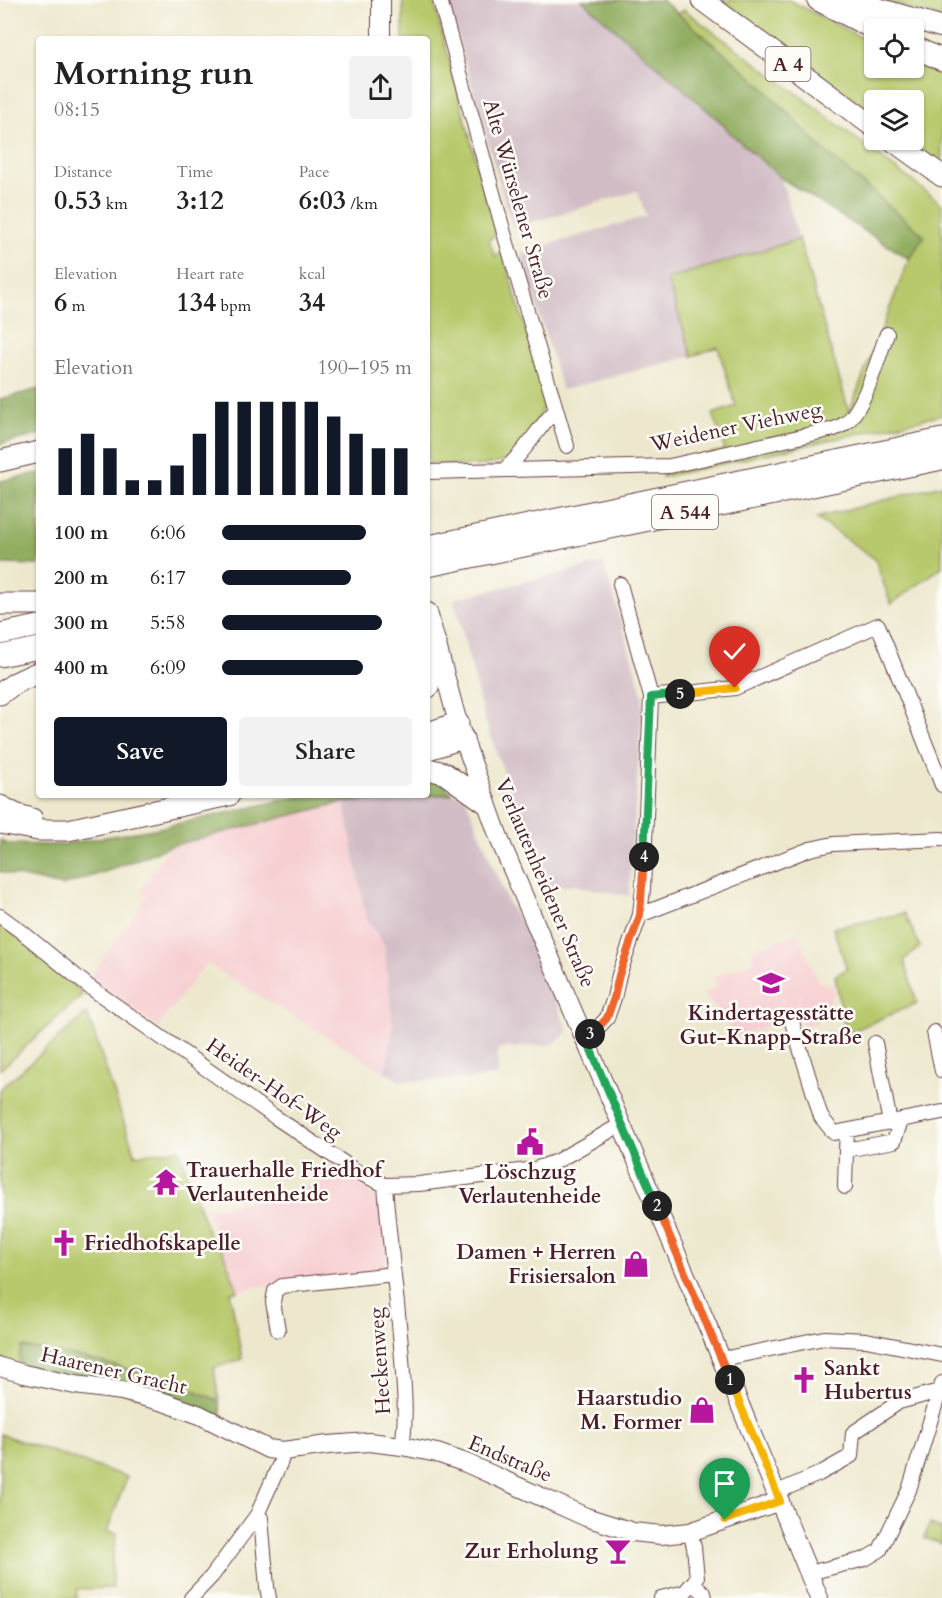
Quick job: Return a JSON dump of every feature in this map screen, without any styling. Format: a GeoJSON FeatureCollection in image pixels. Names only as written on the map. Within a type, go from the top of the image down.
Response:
{"type":"FeatureCollection","features":[{"type":"Feature","properties":{"kind":"highway","name":"A 4"},"geometry":{"type":"LineString","coordinates":[[702,0],[864,120]]}},
{"type":"Feature","properties":{"kind":"highway"},"geometry":{"type":"LineString","coordinates":[[818,0],[864,24]]}},
{"type":"Feature","properties":{"kind":"highway"},"geometry":{"type":"LineString","coordinates":[[848,0],[942,27]]}},
{"type":"Feature","properties":{"kind":"highway"},"geometry":{"type":"LineString","coordinates":[[924,52],[942,60]]}},
{"type":"Feature","properties":{"kind":"highway"},"geometry":{"type":"LineString","coordinates":[[906,150],[942,176]]}},
{"type":"Feature","properties":{"kind":"highway"},"geometry":{"type":"LineString","coordinates":[[0,446],[36,439]]}},
{"type":"Feature","properties":{"kind":"highway","name":"A 544"},"geometry":{"type":"LineString","coordinates":[[430,546],[942,439]]}},
{"type":"Feature","properties":{"kind":"highway"},"geometry":{"type":"LineString","coordinates":[[0,461],[36,453]]}},
{"type":"Feature","properties":{"kind":"highway","name":"A 544"},"geometry":{"type":"LineString","coordinates":[[430,566],[942,459]]}},
{"type":"Feature","properties":{"kind":"highway"},"geometry":{"type":"LineString","coordinates":[[0,604],[36,604]]}},
{"type":"Feature","properties":{"kind":"highway"},"geometry":{"type":"LineString","coordinates":[[0,634],[36,627]]}},
{"type":"Feature","properties":{"kind":"highway"},"geometry":{"type":"LineString","coordinates":[[430,676],[436,644]]}},
{"type":"Feature","properties":{"kind":"highway"},"geometry":{"type":"LineString","coordinates":[[0,656],[36,649]]}},
{"type":"Feature","properties":{"kind":"highway"},"geometry":{"type":"LineString","coordinates":[[0,694],[15,683],[36,673]]}},
{"type":"Feature","properties":{"kind":"highway"},"geometry":{"type":"LineString","coordinates":[[430,734],[460,731]]}},
{"type":"Feature","properties":{"kind":"highway"},"geometry":{"type":"LineString","coordinates":[[430,748],[460,731]]}},
{"type":"Feature","properties":{"kind":"highway"},"geometry":{"type":"LineString","coordinates":[[430,770],[444,773],[485,802]]}},
{"type":"Feature","properties":{"kind":"highway"},"geometry":{"type":"LineString","coordinates":[[0,806],[31,819],[66,820],[127,810],[166,798]]}},
{"type":"Feature","properties":{"kind":"highway"},"geometry":{"type":"LineString","coordinates":[[0,823],[38,830],[68,830],[215,798]]}},
{"type":"Feature","properties":{"kind":"main road"},"geometry":{"type":"LineString","coordinates":[[381,0],[381,36]]}},
{"type":"Feature","properties":{"kind":"main road","name":"Verlautenheidener Straße"},"geometry":{"type":"LineString","coordinates":[[430,620],[460,731],[485,802],[722,1359],[819,1598]]}},
{"type":"Feature","properties":{"kind":"main road","name":"Haarener Gracht"},"geometry":{"type":"LineString","coordinates":[[0,1367],[45,1378],[122,1391],[164,1402],[200,1415],[251,1442],[268,1449],[283,1451]]}},
{"type":"Feature","properties":{"kind":"main road","name":"Endstraße"},"geometry":{"type":"LineString","coordinates":[[283,1451],[369,1442],[437,1453],[466,1463],[586,1517],[633,1533],[661,1535],[690,1532],[779,1497]]}},
{"type":"Feature","properties":{"kind":"street","name":"Alte Würselener Straße"},"geometry":{"type":"LineString","coordinates":[[440,0],[504,233],[567,446]]}},
{"type":"Feature","properties":{"kind":"street","name":"Weidener Viehweg"},"geometry":{"type":"LineString","coordinates":[[430,472],[670,466],[834,429],[846,424],[854,415],[870,382],[887,334]]}},
{"type":"Feature","properties":{"kind":"street"},"geometry":{"type":"LineString","coordinates":[[505,469],[518,458],[544,422],[556,410]]}},
{"type":"Feature","properties":{"kind":"street"},"geometry":{"type":"LineString","coordinates":[[585,1036],[595,1031],[607,1018],[640,915],[643,890],[651,697],[620,584]]}},
{"type":"Feature","properties":{"kind":"street"},"geometry":{"type":"LineString","coordinates":[[651,697],[735,688],[878,625],[942,785]]}},
{"type":"Feature","properties":{"kind":"street"},"geometry":{"type":"LineString","coordinates":[[640,915],[810,849],[833,844],[942,839]]}},
{"type":"Feature","properties":{"kind":"street","name":"Heider-Hof-Weg"},"geometry":{"type":"LineString","coordinates":[[0,916],[88,986],[340,1161],[385,1185],[419,1184],[535,1169],[557,1161],[622,1124]]}},
{"type":"Feature","properties":{"kind":"street"},"geometry":{"type":"LineString","coordinates":[[792,1022],[820,1117],[834,1133],[942,1112]]}},
{"type":"Feature","properties":{"kind":"street"},"geometry":{"type":"LineString","coordinates":[[934,1032],[942,1071]]}},
{"type":"Feature","properties":{"kind":"street"},"geometry":{"type":"LineString","coordinates":[[846,1150],[894,1141],[896,1122],[875,1043]]}},
{"type":"Feature","properties":{"kind":"street"},"geometry":{"type":"LineString","coordinates":[[845,1187],[847,1132]]}},
{"type":"Feature","properties":{"kind":"street","name":"Heckenweg"},"geometry":{"type":"LineString","coordinates":[[385,1185],[400,1321],[406,1420],[402,1446]]}},
{"type":"Feature","properties":{"kind":"street"},"geometry":{"type":"LineString","coordinates":[[278,1330],[273,1302],[274,1291],[282,1286],[394,1274]]}},
{"type":"Feature","properties":{"kind":"street"},"geometry":{"type":"LineString","coordinates":[[722,1359],[824,1338],[866,1340],[942,1355]]}},
{"type":"Feature","properties":{"kind":"street"},"geometry":{"type":"LineString","coordinates":[[779,1497],[851,1456],[853,1433],[899,1402],[940,1387]]}},
{"type":"Feature","properties":{"kind":"street"},"geometry":{"type":"LineString","coordinates":[[809,1573],[865,1559],[880,1550],[909,1490],[940,1387]]}},
{"type":"Feature","properties":{"kind":"street"},"geometry":{"type":"LineString","coordinates":[[191,1598],[212,1576],[257,1515],[281,1461],[283,1451]]}},
{"type":"Feature","properties":{"kind":"street"},"geometry":{"type":"LineString","coordinates":[[257,1515],[261,1518],[269,1598]]}},
{"type":"Feature","properties":{"kind":"street"},"geometry":{"type":"LineString","coordinates":[[661,1598],[685,1592],[694,1584],[698,1571],[690,1532]]}},
{"type":"Feature","properties":{"kind":"street"},"geometry":{"type":"LineString","coordinates":[[694,1584],[704,1593],[705,1598]]}},
{"type":"Feature","properties":{"kind":"shaded area"},"geometry":{"type":"Polygon","coordinates":[[[447,0],[582,0],[781,178],[799,239],[667,279],[692,356],[562,390],[521,253],[646,216],[637,191],[513,228],[447,0]]]}},
{"type":"Feature","properties":{"kind":"shaded area"},"geometry":{"type":"Polygon","coordinates":[[[604,563],[643,697],[629,896],[574,885],[546,888],[484,718],[454,599],[604,563]]]}},
{"type":"Feature","properties":{"kind":"shaded area"},"geometry":{"type":"Polygon","coordinates":[[[452,794],[465,797],[509,905],[526,930],[568,1031],[554,1044],[498,1049],[498,1075],[476,1079],[400,1081],[385,1072],[393,1026],[384,945],[366,917],[344,802],[430,798],[430,796],[452,794]]]}},
{"type":"Feature","properties":{"kind":"shaded area"},"geometry":{"type":"Polygon","coordinates":[[[344,802],[366,917],[384,945],[393,1026],[385,1072],[206,963],[158,1027],[89,978],[147,896],[141,891],[170,846],[344,802]]]}},
{"type":"Feature","properties":{"kind":"shaded area","name":"Kindertagesstätte Gut-Knapp-Straße"},"geometry":{"type":"Polygon","coordinates":[[[797,932],[817,981],[834,985],[832,1000],[816,1023],[803,1026],[798,1014],[736,1037],[704,993],[718,987],[714,977],[754,961],[751,952],[797,932]]]}},
{"type":"Feature","properties":{"kind":"shaded area"},"geometry":{"type":"Polygon","coordinates":[[[332,1163],[376,1198],[383,1210],[388,1270],[280,1282],[238,1291],[206,1210],[296,1191],[319,1180],[332,1163]]]}},
{"type":"Feature","properties":{"kind":"green space"},"geometry":{"type":"Polygon","coordinates":[[[403,0],[433,0],[496,234],[489,240],[495,257],[502,251],[544,390],[544,402],[537,422],[513,455],[496,463],[472,466],[430,463],[430,36],[403,36],[403,0]]]}},
{"type":"Feature","properties":{"kind":"green space"},"geometry":{"type":"Polygon","coordinates":[[[582,0],[662,0],[762,86],[821,148],[924,236],[909,259],[781,178],[582,0]]]}},
{"type":"Feature","properties":{"kind":"green space"},"geometry":{"type":"Polygon","coordinates":[[[720,0],[789,0],[864,39],[864,78],[924,78],[924,67],[942,75],[942,165],[921,150],[924,150],[924,90],[864,90],[864,108],[720,0]]]}},
{"type":"Feature","properties":{"kind":"green space"},"geometry":{"type":"Polygon","coordinates":[[[878,0],[942,0],[942,18],[878,0]]]}},
{"type":"Feature","properties":{"kind":"green space"},"geometry":{"type":"Polygon","coordinates":[[[684,10],[864,144],[864,150],[871,150],[942,204],[942,415],[662,477],[669,463],[725,450],[713,414],[736,406],[718,347],[692,356],[667,279],[799,239],[849,412],[909,259],[924,236],[821,148],[762,86],[678,14],[684,10]]]}},
{"type":"Feature","properties":{"kind":"green space"},"geometry":{"type":"Polygon","coordinates":[[[36,390],[36,436],[0,444],[0,399],[36,390]]]}},
{"type":"Feature","properties":{"kind":"green space"},"geometry":{"type":"Polygon","coordinates":[[[36,474],[36,565],[0,564],[0,481],[36,474]]]}},
{"type":"Feature","properties":{"kind":"green space"},"geometry":{"type":"Polygon","coordinates":[[[942,485],[942,567],[891,604],[875,559],[816,518],[942,485]]]}},
{"type":"Feature","properties":{"kind":"green space"},"geometry":{"type":"Polygon","coordinates":[[[430,780],[442,782],[452,794],[430,796],[430,780]]]}},
{"type":"Feature","properties":{"kind":"green space"},"geometry":{"type":"Polygon","coordinates":[[[293,798],[398,798],[344,802],[170,846],[62,886],[0,872],[0,840],[7,844],[59,845],[159,828],[293,798]]]}},
{"type":"Feature","properties":{"kind":"green space"},"geometry":{"type":"Polygon","coordinates":[[[905,913],[920,947],[904,960],[917,1003],[846,1034],[835,976],[847,969],[833,928],[905,913]]]}},
{"type":"Feature","properties":{"kind":"green space"},"geometry":{"type":"Polygon","coordinates":[[[0,925],[19,938],[83,994],[0,1070],[0,925]]]}},
{"type":"Feature","properties":{"kind":"green space"},"geometry":{"type":"Polygon","coordinates":[[[87,1013],[135,1155],[179,1149],[211,1241],[218,1239],[238,1291],[230,1292],[242,1359],[214,1368],[219,1401],[170,1380],[80,1357],[23,1347],[21,1365],[0,1360],[0,1089],[87,1013]]]}},
{"type":"Feature","properties":{"kind":"green space"},"geometry":{"type":"Polygon","coordinates":[[[22,1347],[80,1357],[170,1380],[219,1401],[222,1418],[21,1365],[19,1357],[22,1347]]]}},
{"type":"Feature","properties":{"kind":"green space"},"geometry":{"type":"Polygon","coordinates":[[[0,1434],[127,1477],[107,1532],[117,1533],[112,1560],[113,1588],[77,1589],[76,1598],[0,1598],[0,1434]]]}},
{"type":"Feature","properties":{"kind":"green space"},"geometry":{"type":"Polygon","coordinates":[[[930,1524],[942,1529],[942,1544],[924,1538],[930,1524]]]}},
{"type":"Feature","properties":{"kind":"place","name":"Kindertagesstätte Gut-Knapp-Straße"},"geometry":{"type":"Point","coordinates":[771,983]}},
{"type":"Feature","properties":{"kind":"place","name":"Löschzug Verlautenheide"},"geometry":{"type":"Point","coordinates":[530,1142]}},
{"type":"Feature","properties":{"kind":"place","name":"Trauerhalle Friedhof Verlautenheide"},"geometry":{"type":"Point","coordinates":[166,1182]}},
{"type":"Feature","properties":{"kind":"place","name":"Friedhofskapelle"},"geometry":{"type":"Point","coordinates":[64,1243]}},
{"type":"Feature","properties":{"kind":"place","name":"Damen + Herren Frisiersalon"},"geometry":{"type":"Point","coordinates":[636,1264]}},
{"type":"Feature","properties":{"kind":"place","name":"Sankt Hubertus"},"geometry":{"type":"Point","coordinates":[804,1380]}},
{"type":"Feature","properties":{"kind":"place","name":"Haarstudio M. Former"},"geometry":{"type":"Point","coordinates":[702,1410]}},
{"type":"Feature","properties":{"kind":"place","name":"Zur Erholung"},"geometry":{"type":"Point","coordinates":[618,1551]}},
{"type":"Feature","properties":{"kind":"route"},"geometry":{"type":"LineString","coordinates":[[725,1520],[780,1501],[585,1036],[595,1031],[607,1018],[640,915],[651,697],[735,688]]}}]}
